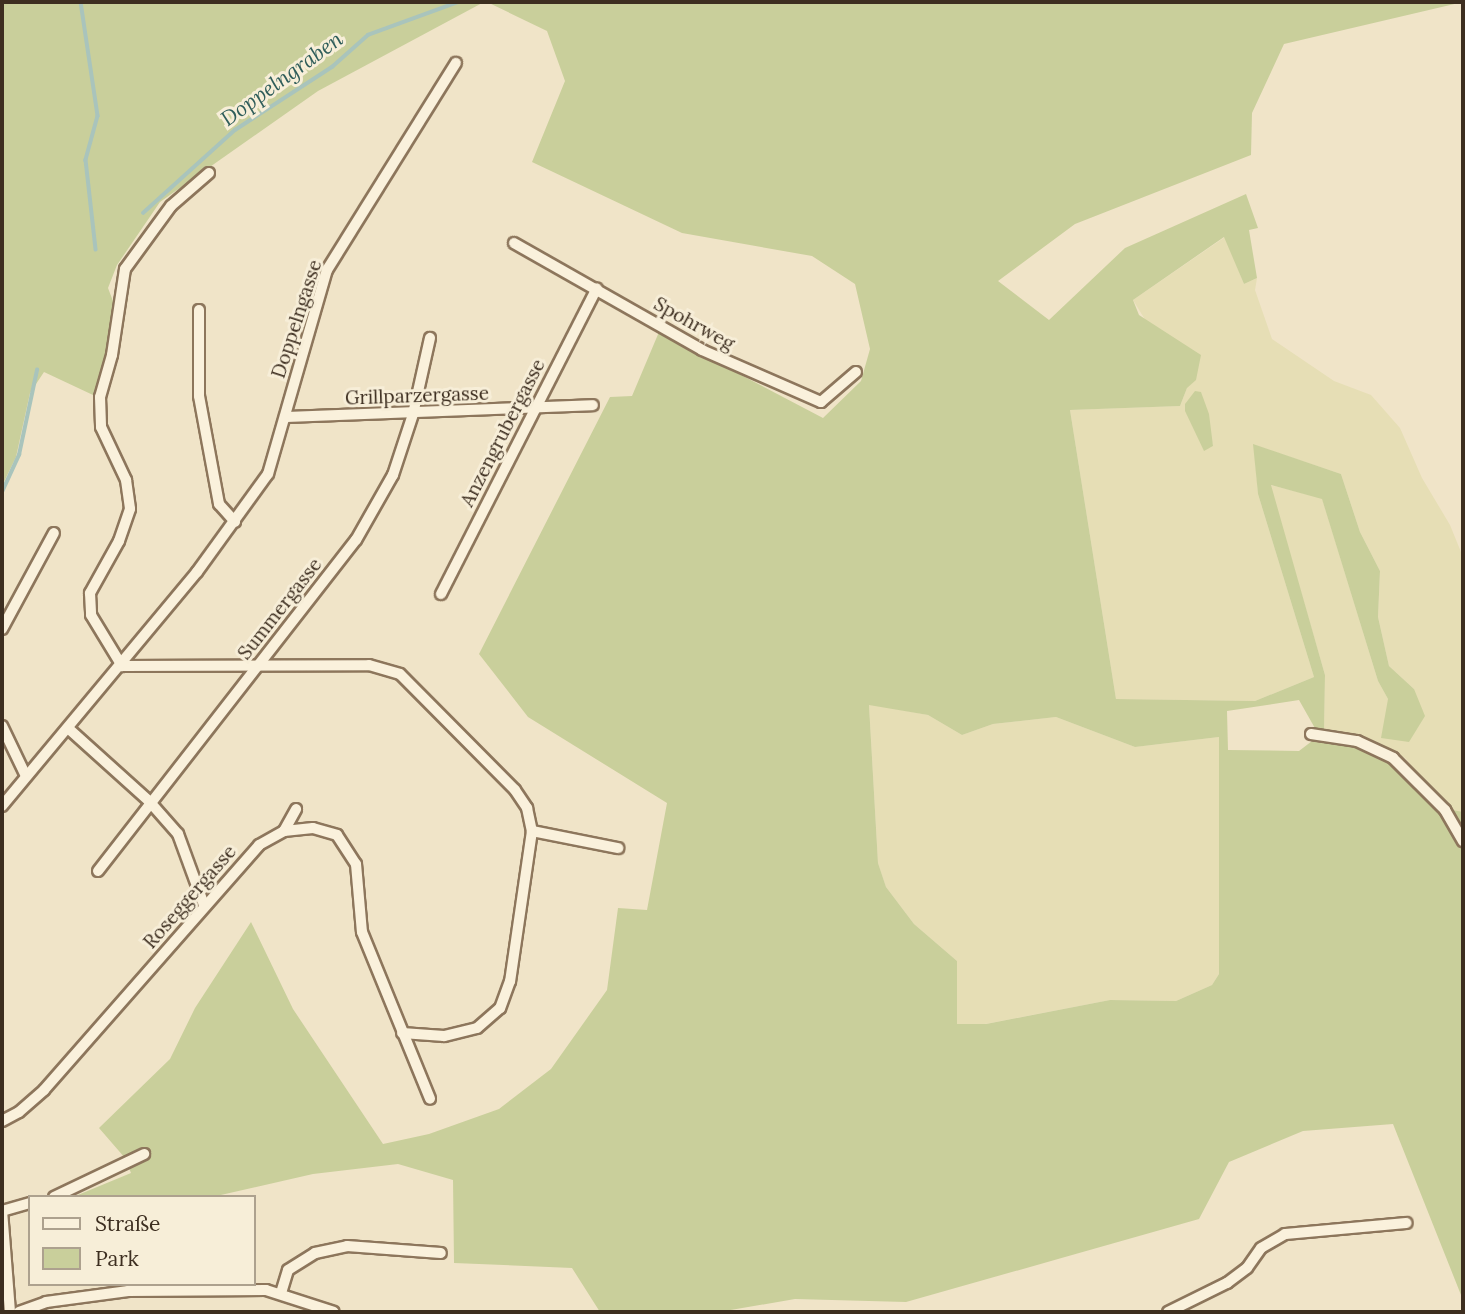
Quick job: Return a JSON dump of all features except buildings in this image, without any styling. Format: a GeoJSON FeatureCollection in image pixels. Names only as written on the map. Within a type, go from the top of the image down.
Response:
{"type":"FeatureCollection","features":[{"type":"Feature","properties":{"kind":"street","name":"Doppelngasse"},"geometry":{"type":"LineString","coordinates":[[2,806],[122,666],[235,522],[268,474],[327,271],[456,63]]}},
{"type":"Feature","properties":{"kind":"street"},"geometry":{"type":"LineString","coordinates":[[209,173],[171,206],[125,270],[112,355],[100,397],[101,427],[126,480],[130,509],[119,541],[90,593],[91,615],[122,666],[369,665],[400,674],[515,790],[527,807],[532,831],[510,981],[500,1008],[477,1028],[444,1036],[402,1033]]}},
{"type":"Feature","properties":{"kind":"street","name":"Spohrweg"},"geometry":{"type":"LineString","coordinates":[[514,243],[702,350],[821,402],[856,372]]}},
{"type":"Feature","properties":{"kind":"street","name":"Anzengrubergasse"},"geometry":{"type":"LineString","coordinates":[[441,594],[597,288]]}},
{"type":"Feature","properties":{"kind":"street"},"geometry":{"type":"LineString","coordinates":[[199,310],[199,396],[219,504],[235,522]]}},
{"type":"Feature","properties":{"kind":"street","name":"Summergasse"},"geometry":{"type":"LineString","coordinates":[[98,871],[149,802],[356,540],[393,475],[413,414],[430,338]]}},
{"type":"Feature","properties":{"kind":"street","name":"Grillparzergasse"},"geometry":{"type":"LineString","coordinates":[[285,416],[413,414],[593,405]]}},
{"type":"Feature","properties":{"kind":"street"},"geometry":{"type":"LineString","coordinates":[[2,629],[54,533]]}},
{"type":"Feature","properties":{"kind":"street"},"geometry":{"type":"LineString","coordinates":[[2,726],[26,776]]}},
{"type":"Feature","properties":{"kind":"street"},"geometry":{"type":"LineString","coordinates":[[69,729],[149,802],[178,834],[204,905]]}},
{"type":"Feature","properties":{"kind":"street"},"geometry":{"type":"LineString","coordinates":[[1311,734],[1357,741],[1393,758],[1445,810],[1463,841]]}},
{"type":"Feature","properties":{"kind":"street"},"geometry":{"type":"LineString","coordinates":[[284,831],[296,809]]}},
{"type":"Feature","properties":{"kind":"street"},"geometry":{"type":"LineString","coordinates":[[284,831],[313,828],[337,835],[356,863],[362,932],[430,1099]]}},
{"type":"Feature","properties":{"kind":"street","name":"Roseggergasse"},"geometry":{"type":"LineString","coordinates":[[2,1121],[19,1112],[44,1090],[259,845],[284,831]]}},
{"type":"Feature","properties":{"kind":"street"},"geometry":{"type":"LineString","coordinates":[[532,831],[618,848]]}},
{"type":"Feature","properties":{"kind":"street"},"geometry":{"type":"LineString","coordinates":[[58,1195],[144,1154]]}},
{"type":"Feature","properties":{"kind":"street"},"geometry":{"type":"LineString","coordinates":[[10,1312],[2,1211],[28,1204]]}},
{"type":"Feature","properties":{"kind":"street"},"geometry":{"type":"LineString","coordinates":[[1168,1312],[1227,1283],[1247,1268],[1261,1248],[1285,1234],[1407,1223]]}},
{"type":"Feature","properties":{"kind":"street"},"geometry":{"type":"LineString","coordinates":[[281,1293],[288,1270],[315,1253],[347,1246],[441,1253]]}},
{"type":"Feature","properties":{"kind":"street"},"geometry":{"type":"LineString","coordinates":[[19,1312],[46,1302],[128,1291],[281,1293],[334,1312]]}},
{"type":"Feature","properties":{"kind":"shaded area"},"geometry":{"type":"Polygon","coordinates":[[[1225,237],[1244,284],[1257,278],[1255,290],[1272,339],[1334,381],[1371,395],[1400,428],[1422,478],[1450,525],[1463,557],[1461,815],[1447,809],[1405,758],[1360,736],[1324,732],[1325,675],[1270,485],[1322,498],[1378,681],[1388,699],[1414,689],[1389,666],[1378,617],[1380,571],[1360,532],[1341,474],[1254,445],[1258,494],[1314,677],[1255,701],[1116,699],[1070,410],[1180,406],[1187,388],[1133,300],[1225,237]],[[1201,392],[1197,431],[1204,450],[1213,446],[1201,392]]]}},
{"type":"Feature","properties":{"kind":"shaded area"},"geometry":{"type":"Polygon","coordinates":[[[869,704],[928,715],[962,735],[993,724],[1056,717],[1135,747],[1219,737],[1219,974],[1212,985],[1176,1001],[1110,1000],[985,1024],[957,1024],[957,961],[914,924],[886,887],[878,863],[869,704]]]}},
{"type":"Feature","properties":{"kind":"green space"},"geometry":{"type":"Polygon","coordinates":[[[2,2],[484,2],[318,91],[160,202],[117,265],[108,288],[116,309],[109,352],[93,395],[44,372],[30,393],[16,457],[2,486],[2,2]]]}},
{"type":"Feature","properties":{"kind":"green space"},"geometry":{"type":"Polygon","coordinates":[[[487,2],[1463,2],[1284,44],[1252,113],[1251,155],[1075,224],[998,281],[1049,320],[1125,248],[1246,194],[1258,228],[1249,230],[1257,278],[1244,284],[1224,237],[1133,300],[1139,315],[1201,355],[1196,380],[1187,388],[1180,406],[1070,410],[1116,699],[1255,701],[1314,677],[1258,494],[1253,444],[1341,474],[1360,532],[1380,571],[1378,617],[1389,666],[1414,689],[1425,716],[1409,742],[1381,738],[1388,699],[1378,681],[1322,499],[1271,485],[1325,675],[1324,732],[1316,730],[1299,700],[1227,711],[1228,750],[1299,751],[1316,738],[1354,745],[1401,769],[1447,809],[1463,812],[1463,1300],[1393,1124],[1303,1131],[1229,1162],[1199,1219],[906,1302],[795,1299],[719,1312],[600,1312],[572,1268],[454,1263],[453,1180],[398,1164],[313,1174],[221,1195],[78,1195],[131,1173],[125,1158],[99,1128],[170,1059],[195,1008],[251,922],[293,1009],[383,1144],[429,1134],[499,1109],[551,1069],[607,990],[618,908],[647,910],[667,803],[528,717],[479,654],[610,397],[632,396],[659,332],[823,418],[861,381],[870,349],[855,284],[812,256],[682,233],[532,162],[565,81],[547,31],[487,2]],[[869,705],[878,863],[886,887],[914,924],[957,961],[957,1024],[986,1024],[1110,1000],[1176,1001],[1212,985],[1219,974],[1219,737],[1135,747],[1056,717],[993,724],[962,735],[928,715],[869,705]]]}},
{"type":"Feature","properties":{"kind":"green space"},"geometry":{"type":"Polygon","coordinates":[[[1195,391],[1201,392],[1209,414],[1213,446],[1204,451],[1185,411],[1185,404],[1195,391]]]}},
{"type":"Feature","properties":{"kind":"waterway"},"geometry":{"type":"LineString","coordinates":[[81,2],[98,116],[86,160],[96,249]]}},
{"type":"Feature","properties":{"kind":"waterway","name":"Doppelngraben"},"geometry":{"type":"LineString","coordinates":[[143,213],[235,130],[332,67],[368,35],[458,2]]}},
{"type":"Feature","properties":{"kind":"waterway","name":"Doppelngraben"},"geometry":{"type":"LineString","coordinates":[[2,492],[19,455],[37,370]]}}]}
